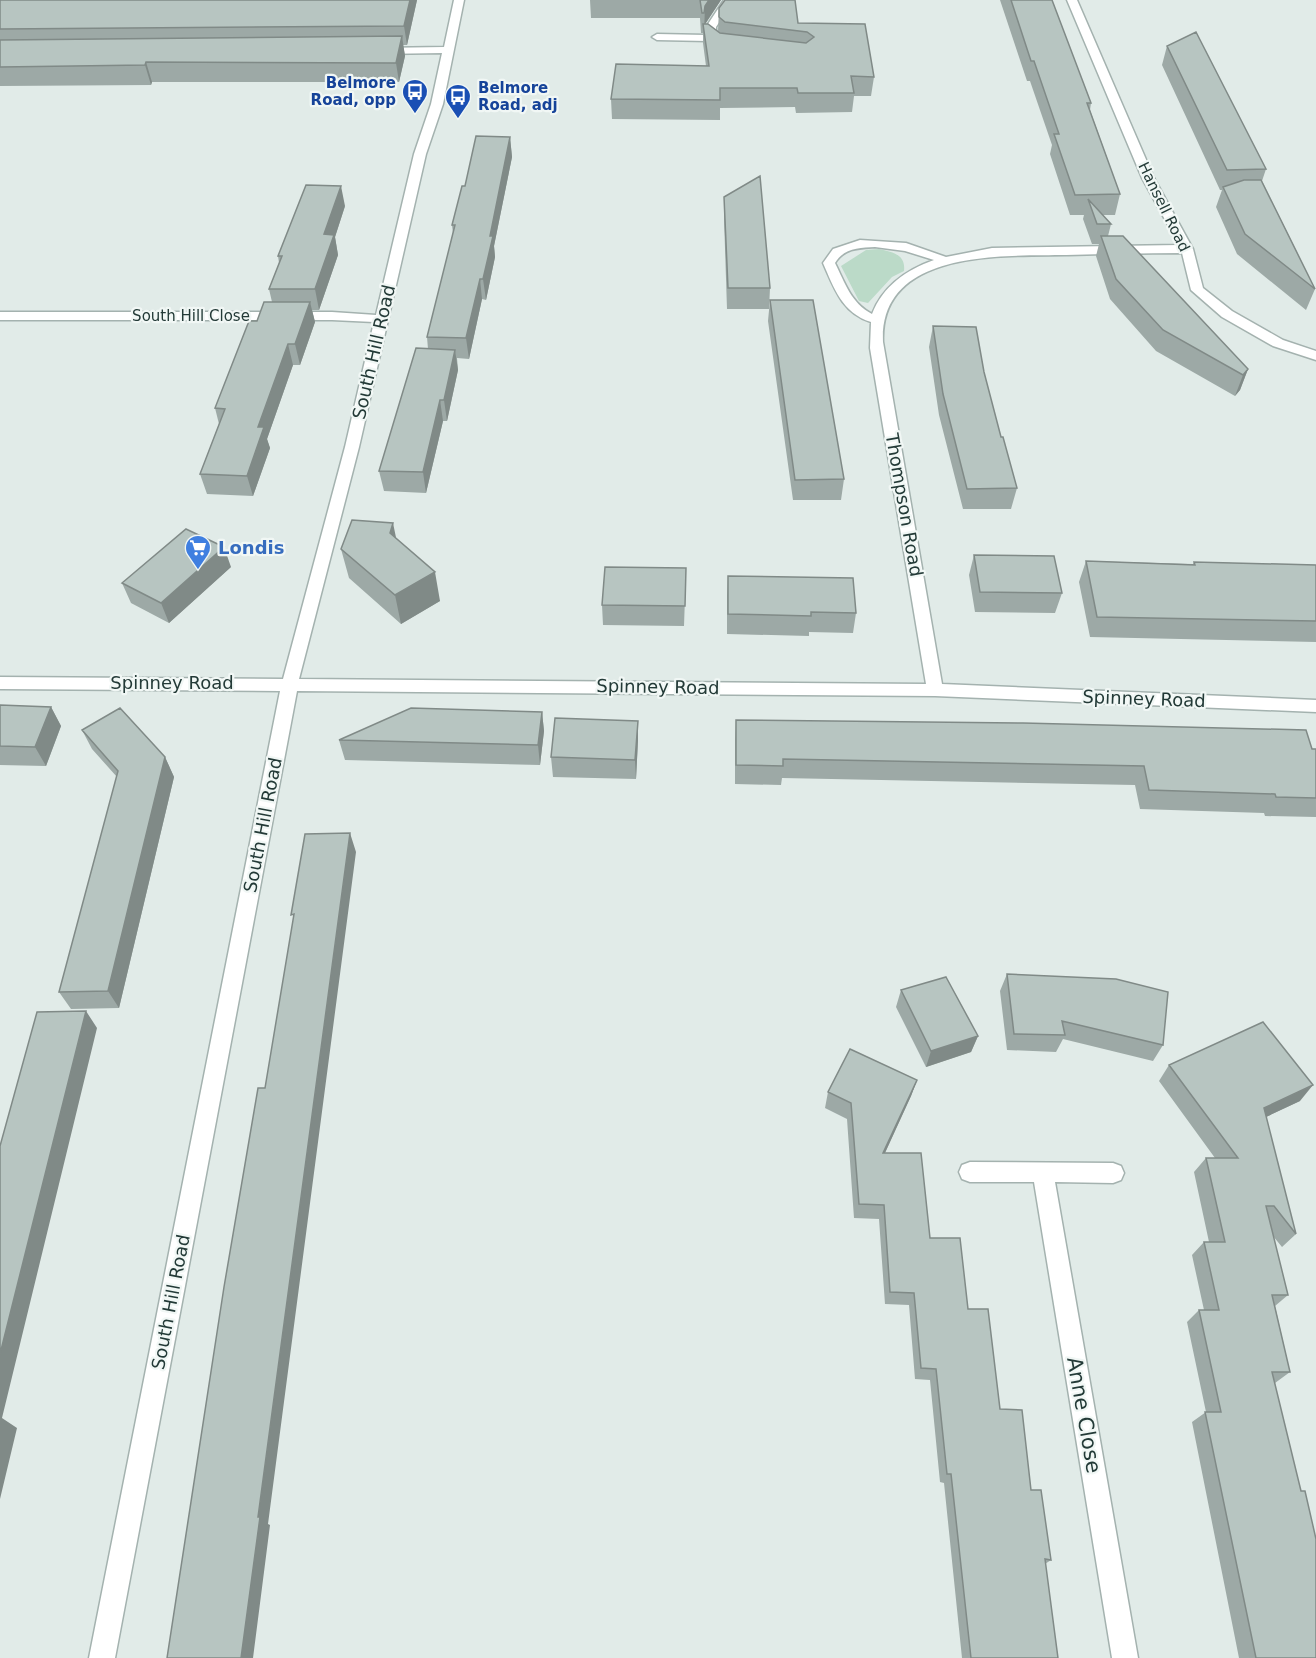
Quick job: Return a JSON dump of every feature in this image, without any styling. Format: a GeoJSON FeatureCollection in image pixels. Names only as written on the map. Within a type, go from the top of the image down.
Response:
{"type":"FeatureCollection","features":[{"type":"Feature","properties":{"kind":"street","name":"South Hill Road"},"geometry":{"type":"LineString","coordinates":[[102,1658],[290,684],[352,447],[420,154],[437,104],[459,0]]}},
{"type":"Feature","properties":{"kind":"street"},"geometry":{"type":"LineString","coordinates":[[711,38],[711,27],[729,0]]}},
{"type":"Feature","properties":{"kind":"street","name":"Hansell Road"},"geometry":{"type":"LineString","coordinates":[[1072,0],[1148,178],[1187,249],[1197,290],[1227,314],[1278,342],[1316,356]]}},
{"type":"Feature","properties":{"kind":"street"},"geometry":{"type":"LineString","coordinates":[[657,37],[711,38],[726,48]]}},
{"type":"Feature","properties":{"kind":"street"},"geometry":{"type":"LineString","coordinates":[[364,51],[447,50]]}},
{"type":"Feature","properties":{"kind":"street"},"geometry":{"type":"LineString","coordinates":[[878,320],[864,317],[852,309],[829,263],[836,252],[849,247],[893,245],[916,248],[943,260]]}},
{"type":"Feature","properties":{"kind":"street","name":"Thompson Road"},"geometry":{"type":"LineString","coordinates":[[935,690],[878,356],[876,333],[882,303],[895,286],[921,269],[943,260],[993,252],[1187,249]]}},
{"type":"Feature","properties":{"kind":"street","name":"South Hill Close"},"geometry":{"type":"LineString","coordinates":[[0,316],[332,316],[382,319]]}},
{"type":"Feature","properties":{"kind":"street","name":"Spinney Road"},"geometry":{"type":"LineString","coordinates":[[0,682],[935,690],[1316,706]]}},
{"type":"Feature","properties":{"kind":"street"},"geometry":{"type":"LineString","coordinates":[[970,1172],[1113,1173]]}},
{"type":"Feature","properties":{"kind":"street","name":"Anne Close"},"geometry":{"type":"LineString","coordinates":[[1043,1172],[1125,1658]]}},
{"type":"Feature","properties":{"kind":"green space"},"geometry":{"type":"Polygon","coordinates":[[[879,249],[900,257],[904,271],[892,277],[868,303],[859,301],[841,266],[866,250],[879,249]]]}},
{"type":"Feature","properties":{"kind":"building"},"geometry":{"type":"Polygon","coordinates":[[[0,0],[410,0],[404,26],[0,29],[0,0]]]}},
{"type":"Feature","properties":{"kind":"building"},"geometry":{"type":"Polygon","coordinates":[[[700,0],[709,0],[704,13],[702,13],[700,0]]]}},
{"type":"Feature","properties":{"kind":"building"},"geometry":{"type":"Polygon","coordinates":[[[725,0],[795,0],[798,23],[865,24],[874,77],[851,76],[854,93],[798,93],[797,88],[720,88],[720,100],[611,99],[616,64],[709,66],[703,24],[708,24],[720,33],[806,43],[814,37],[807,32],[725,22],[719,17],[719,8],[725,0]]]}},
{"type":"Feature","properties":{"kind":"building"},"geometry":{"type":"Polygon","coordinates":[[[1011,0],[1052,0],[1091,103],[1087,103],[1120,194],[1075,195],[1054,134],[1059,134],[1011,0]]]}},
{"type":"Feature","properties":{"kind":"building"},"geometry":{"type":"Polygon","coordinates":[[[1196,32],[1266,169],[1227,170],[1167,46],[1196,32]]]}},
{"type":"Feature","properties":{"kind":"building"},"geometry":{"type":"Polygon","coordinates":[[[402,36],[396,63],[146,62],[145,65],[0,67],[0,40],[402,36]]]}},
{"type":"Feature","properties":{"kind":"building"},"geometry":{"type":"Polygon","coordinates":[[[476,136],[510,137],[483,279],[480,279],[466,338],[427,337],[455,225],[452,225],[462,186],[465,186],[476,136]]]}},
{"type":"Feature","properties":{"kind":"building"},"geometry":{"type":"Polygon","coordinates":[[[760,176],[770,288],[728,288],[724,197],[760,176]]]}},
{"type":"Feature","properties":{"kind":"building"},"geometry":{"type":"Polygon","coordinates":[[[1244,180],[1261,180],[1315,289],[1245,234],[1223,187],[1244,180]]]}},
{"type":"Feature","properties":{"kind":"building"},"geometry":{"type":"Polygon","coordinates":[[[306,185],[341,186],[324,234],[334,235],[315,289],[269,289],[282,256],[278,256],[306,185]]]}},
{"type":"Feature","properties":{"kind":"building"},"geometry":{"type":"Polygon","coordinates":[[[1088,199],[1111,224],[1097,224],[1088,199]]]}},
{"type":"Feature","properties":{"kind":"building"},"geometry":{"type":"Polygon","coordinates":[[[1101,236],[1123,236],[1248,369],[1243,375],[1163,330],[1116,279],[1101,236]]]}},
{"type":"Feature","properties":{"kind":"building"},"geometry":{"type":"Polygon","coordinates":[[[770,300],[813,300],[844,479],[795,480],[770,300]]]}},
{"type":"Feature","properties":{"kind":"building"},"geometry":{"type":"Polygon","coordinates":[[[264,302],[310,302],[295,344],[288,344],[258,427],[264,427],[247,476],[200,474],[225,409],[215,408],[249,321],[257,321],[264,302]]]}},
{"type":"Feature","properties":{"kind":"building"},"geometry":{"type":"Polygon","coordinates":[[[933,326],[976,327],[984,372],[1017,488],[967,489],[943,394],[933,326]]]}},
{"type":"Feature","properties":{"kind":"building"},"geometry":{"type":"Polygon","coordinates":[[[416,348],[455,350],[444,400],[440,400],[423,472],[379,471],[416,348]]]}},
{"type":"Feature","properties":{"kind":"building"},"geometry":{"type":"Polygon","coordinates":[[[352,520],[393,523],[390,533],[435,572],[395,595],[341,549],[352,520]]]}},
{"type":"Feature","properties":{"kind":"building"},"geometry":{"type":"Polygon","coordinates":[[[186,529],[224,547],[161,603],[122,583],[186,529]]]}},
{"type":"Feature","properties":{"kind":"building"},"geometry":{"type":"Polygon","coordinates":[[[974,555],[1054,556],[1062,593],[980,592],[974,555]]]}},
{"type":"Feature","properties":{"kind":"building"},"geometry":{"type":"Polygon","coordinates":[[[1086,561],[1195,565],[1194,562],[1316,565],[1316,621],[1097,617],[1086,561]]]}},
{"type":"Feature","properties":{"kind":"building"},"geometry":{"type":"Polygon","coordinates":[[[605,567],[686,568],[685,606],[602,605],[605,567]]]}},
{"type":"Feature","properties":{"kind":"building"},"geometry":{"type":"Polygon","coordinates":[[[728,576],[853,578],[856,613],[811,612],[811,616],[728,614],[728,576]]]}},
{"type":"Feature","properties":{"kind":"building"},"geometry":{"type":"Polygon","coordinates":[[[0,705],[51,707],[35,747],[0,746],[0,705]]]}},
{"type":"Feature","properties":{"kind":"building"},"geometry":{"type":"Polygon","coordinates":[[[120,708],[165,757],[108,991],[59,992],[118,771],[82,730],[120,708]]]}},
{"type":"Feature","properties":{"kind":"building"},"geometry":{"type":"Polygon","coordinates":[[[411,708],[542,712],[538,745],[339,740],[411,708]]]}},
{"type":"Feature","properties":{"kind":"building"},"geometry":{"type":"Polygon","coordinates":[[[555,718],[638,721],[635,760],[551,757],[555,718]]]}},
{"type":"Feature","properties":{"kind":"building"},"geometry":{"type":"Polygon","coordinates":[[[736,720],[1023,723],[1306,730],[1312,749],[1316,749],[1316,798],[1276,797],[1275,794],[1149,790],[1144,766],[783,759],[783,766],[736,765],[736,720]]]}},
{"type":"Feature","properties":{"kind":"building"},"geometry":{"type":"Polygon","coordinates":[[[350,833],[241,1658],[167,1658],[224,1287],[258,1088],[265,1088],[305,834],[350,833]]]}},
{"type":"Feature","properties":{"kind":"building"},"geometry":{"type":"Polygon","coordinates":[[[1007,974],[1116,979],[1168,992],[1163,1045],[1062,1021],[1065,1035],[1014,1034],[1007,974]]]}},
{"type":"Feature","properties":{"kind":"building"},"geometry":{"type":"Polygon","coordinates":[[[946,977],[978,1036],[931,1051],[901,990],[946,977]]]}},
{"type":"Feature","properties":{"kind":"building"},"geometry":{"type":"Polygon","coordinates":[[[86,1011],[0,1354],[0,1146],[37,1012],[86,1011]]]}},
{"type":"Feature","properties":{"kind":"building"},"geometry":{"type":"Polygon","coordinates":[[[1263,1022],[1313,1085],[1264,1108],[1296,1234],[1274,1206],[1266,1206],[1288,1295],[1272,1295],[1290,1372],[1272,1372],[1301,1491],[1305,1491],[1316,1539],[1316,1658],[1256,1658],[1205,1412],[1221,1412],[1199,1310],[1219,1310],[1204,1242],[1225,1242],[1206,1158],[1238,1158],[1169,1065],[1263,1022]]]}},
{"type":"Feature","properties":{"kind":"building"},"geometry":{"type":"Polygon","coordinates":[[[850,1049],[917,1080],[883,1153],[921,1153],[930,1238],[960,1238],[968,1309],[988,1309],[1000,1409],[1022,1410],[1031,1490],[1041,1490],[1051,1560],[1045,1559],[1058,1658],[971,1658],[951,1474],[947,1474],[936,1369],[921,1368],[914,1293],[890,1292],[884,1205],[859,1204],[851,1103],[828,1092],[850,1049]]]}},
{"type":"Feature","properties":{"kind":"place","name":"Belmore Road, opp"},"geometry":{"type":"Point","coordinates":[415,115]}},
{"type":"Feature","properties":{"kind":"place","name":"Belmore Road, adj"},"geometry":{"type":"Point","coordinates":[458,120]}},
{"type":"Feature","properties":{"kind":"place","name":"Londis"},"geometry":{"type":"Point","coordinates":[198,571]}}]}
